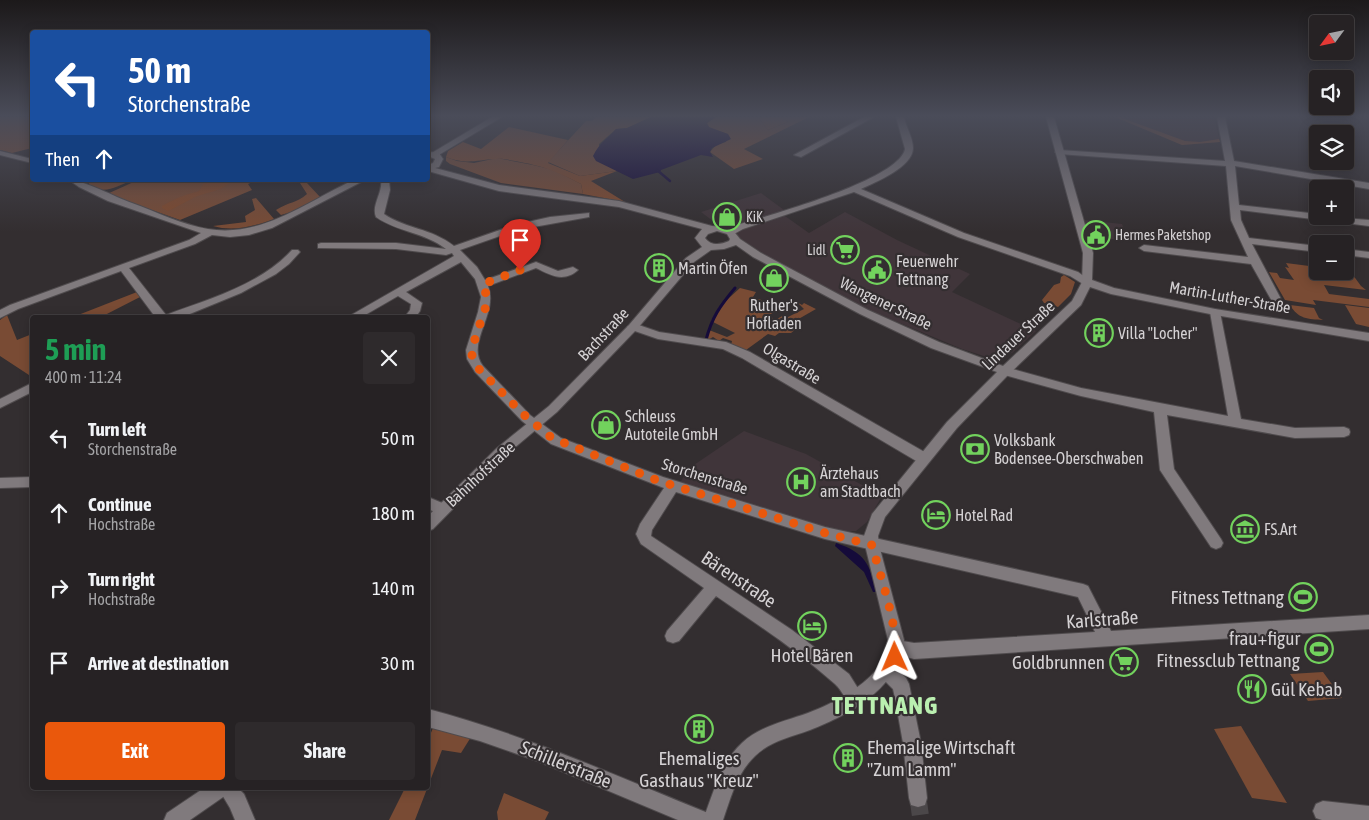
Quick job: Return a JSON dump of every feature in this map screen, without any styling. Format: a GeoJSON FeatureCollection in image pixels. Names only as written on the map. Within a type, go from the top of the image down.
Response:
{"type":"FeatureCollection","features":[{"type":"Feature","properties":{"kind":"street"},"geometry":{"type":"LineString","coordinates":[[9,155],[30,160]]}},
{"type":"Feature","properties":{"kind":"street"},"geometry":{"type":"LineString","coordinates":[[433,155],[452,174]]}},
{"type":"Feature","properties":{"kind":"street"},"geometry":{"type":"LineString","coordinates":[[725,246],[740,227],[855,189],[889,172],[907,158],[908,155]]}},
{"type":"Feature","properties":{"kind":"street","name":"Lindauer Straße"},"geometry":{"type":"LineString","coordinates":[[872,545],[871,536],[879,514],[923,458],[1005,371],[1067,314],[1082,295],[1087,282],[1088,253],[1060,155]]}},
{"type":"Feature","properties":{"kind":"street"},"geometry":{"type":"LineString","coordinates":[[1106,155],[1230,164],[1369,186]]}},
{"type":"Feature","properties":{"kind":"street"},"geometry":{"type":"LineString","coordinates":[[1228,155],[1236,220],[1255,261],[1277,301]]}},
{"type":"Feature","properties":{"kind":"street"},"geometry":{"type":"LineString","coordinates":[[430,169],[499,188],[619,204],[662,214],[712,229],[722,229],[733,236]]}},
{"type":"Feature","properties":{"kind":"street"},"geometry":{"type":"LineString","coordinates":[[78,182],[101,195],[209,232],[238,234],[263,228],[357,182]]}},
{"type":"Feature","properties":{"kind":"street"},"geometry":{"type":"LineString","coordinates":[[385,182],[386,192],[378,210],[378,215],[402,226],[429,234],[457,253],[473,269],[483,284],[536,265],[557,276],[562,276],[573,270]]}},
{"type":"Feature","properties":{"kind":"street","name":"Martin-Luther-Straße"},"geometry":{"type":"LineString","coordinates":[[855,189],[961,235],[1074,274],[1087,282],[1111,291],[1215,312],[1369,337]]}},
{"type":"Feature","properties":{"kind":"street"},"geometry":{"type":"LineString","coordinates":[[1235,207],[1369,223]]}},
{"type":"Feature","properties":{"kind":"street"},"geometry":{"type":"LineString","coordinates":[[356,315],[457,253],[514,228],[586,215]]}},
{"type":"Feature","properties":{"kind":"street"},"geometry":{"type":"LineString","coordinates":[[684,221],[710,246]]}},
{"type":"Feature","properties":{"kind":"street"},"geometry":{"type":"LineString","coordinates":[[701,238],[706,231],[712,229]]}},
{"type":"Feature","properties":{"kind":"street"},"geometry":{"type":"LineString","coordinates":[[0,315],[14,307],[192,242],[209,232]]}},
{"type":"Feature","properties":{"kind":"street","name":"Wangener Straße"},"geometry":{"type":"LineString","coordinates":[[733,236],[757,255],[890,325],[1025,378],[1160,409],[1235,422],[1295,432],[1344,432]]}},
{"type":"Feature","properties":{"kind":"street","name":"Bachstraße"},"geometry":{"type":"LineString","coordinates":[[690,260],[692,250],[701,238]]}},
{"type":"Feature","properties":{"kind":"street"},"geometry":{"type":"LineString","coordinates":[[1245,240],[1309,248]]}},
{"type":"Feature","properties":{"kind":"street"},"geometry":{"type":"LineString","coordinates":[[321,246],[396,246],[457,253]]}},
{"type":"Feature","properties":{"kind":"street","name":"Wangener Straße"},"geometry":{"type":"LineString","coordinates":[[710,246],[725,246],[757,255]]}},
{"type":"Feature","properties":{"kind":"street","name":"Bachstraße"},"geometry":{"type":"LineString","coordinates":[[534,425],[553,409],[633,327],[690,260],[710,246]]}},
{"type":"Feature","properties":{"kind":"street"},"geometry":{"type":"LineString","coordinates":[[1144,248],[1255,261]]}},
{"type":"Feature","properties":{"kind":"street"},"geometry":{"type":"LineString","coordinates":[[176,315],[266,276],[290,261],[295,252]]}},
{"type":"Feature","properties":{"kind":"street"},"geometry":{"type":"LineString","coordinates":[[1354,253],[1369,255]]}},
{"type":"Feature","properties":{"kind":"street"},"geometry":{"type":"LineString","coordinates":[[123,267],[160,315]]}},
{"type":"Feature","properties":{"kind":"street","name":"Storchenstraße"},"geometry":{"type":"LineString","coordinates":[[483,284],[486,294],[486,306],[472,348],[472,356],[479,369],[534,425],[556,441],[673,485],[825,533],[1083,591],[1107,639]]}},
{"type":"Feature","properties":{"kind":"street"},"geometry":{"type":"LineString","coordinates":[[398,291],[417,303],[412,315]]}},
{"type":"Feature","properties":{"kind":"street"},"geometry":{"type":"LineString","coordinates":[[1215,312],[1235,422]]}},
{"type":"Feature","properties":{"kind":"street","name":"Olgastraße"},"geometry":{"type":"LineString","coordinates":[[633,327],[658,335],[726,346],[746,355],[923,458]]}},
{"type":"Feature","properties":{"kind":"street"},"geometry":{"type":"LineString","coordinates":[[0,404],[30,387]]}},
{"type":"Feature","properties":{"kind":"street"},"geometry":{"type":"LineString","coordinates":[[1160,409],[1167,470],[1216,543]]}},
{"type":"Feature","properties":{"kind":"street","name":"Bahnhofstraße"},"geometry":{"type":"LineString","coordinates":[[430,523],[502,451],[534,425]]}},
{"type":"Feature","properties":{"kind":"street"},"geometry":{"type":"LineString","coordinates":[[0,483],[30,482]]}},
{"type":"Feature","properties":{"kind":"street","name":"Bärenstraße"},"geometry":{"type":"LineString","coordinates":[[673,485],[643,534],[646,540],[786,635],[843,680],[855,698]]}},
{"type":"Feature","properties":{"kind":"street"},"geometry":{"type":"LineString","coordinates":[[430,504],[442,509]]}},
{"type":"Feature","properties":{"kind":"street"},"geometry":{"type":"LineString","coordinates":[[713,820],[728,780],[738,761],[750,748],[766,738],[819,717],[855,698],[875,682],[895,657],[897,648],[894,627],[872,545]]}},
{"type":"Feature","properties":{"kind":"street"},"geometry":{"type":"LineString","coordinates":[[673,636],[715,586]]}},
{"type":"Feature","properties":{"kind":"street","name":"Karlstraße"},"geometry":{"type":"LineString","coordinates":[[897,648],[914,651],[1369,622]]}},
{"type":"Feature","properties":{"kind":"street"},"geometry":{"type":"LineString","coordinates":[[886,670],[900,684],[912,743],[918,798]]}},
{"type":"Feature","properties":{"kind":"street","name":"Schillerstraße"},"geometry":{"type":"LineString","coordinates":[[430,719],[480,732],[538,752],[701,820]]}},
{"type":"Feature","properties":{"kind":"street"},"geometry":{"type":"LineString","coordinates":[[174,820],[216,790]]}},
{"type":"Feature","properties":{"kind":"street"},"geometry":{"type":"LineString","coordinates":[[229,790],[237,801],[245,820]]}},
{"type":"Feature","properties":{"kind":"street"},"geometry":{"type":"LineString","coordinates":[[1323,812],[1369,816]]}},
{"type":"Feature","properties":{"kind":"shaded area"},"geometry":{"type":"Polygon","coordinates":[[[447,155],[555,155],[548,163],[580,176],[617,171],[591,181],[625,202],[583,194],[581,184],[542,167],[503,159],[466,161],[446,157],[447,155]]]}},
{"type":"Feature","properties":{"kind":"shaded area"},"geometry":{"type":"Polygon","coordinates":[[[554,155],[599,155],[599,161],[617,171],[580,176],[548,162],[554,155]]]}},
{"type":"Feature","properties":{"kind":"shaded area"},"geometry":{"type":"Polygon","coordinates":[[[700,155],[660,172],[633,179],[596,161],[593,156],[700,155]]]}},
{"type":"Feature","properties":{"kind":"shaded area"},"geometry":{"type":"Polygon","coordinates":[[[715,155],[756,155],[763,159],[734,169],[715,155]]]}},
{"type":"Feature","properties":{"kind":"shaded area"},"geometry":{"type":"Polygon","coordinates":[[[446,157],[457,161],[474,163],[497,158],[554,170],[581,184],[583,194],[501,183],[450,164],[446,161],[446,157]]]}},
{"type":"Feature","properties":{"kind":"shaded area"},"geometry":{"type":"Polygon","coordinates":[[[90,182],[127,182],[105,190],[88,185],[90,182]]]}},
{"type":"Feature","properties":{"kind":"shaded area"},"geometry":{"type":"Polygon","coordinates":[[[134,182],[252,182],[248,184],[252,190],[180,220],[107,194],[134,182]]]}},
{"type":"Feature","properties":{"kind":"shaded area"},"geometry":{"type":"Polygon","coordinates":[[[210,182],[230,182],[224,187],[198,196],[168,211],[162,208],[162,206],[176,199],[199,191],[203,184],[210,182]]]}},
{"type":"Feature","properties":{"kind":"shaded area"},"geometry":{"type":"Polygon","coordinates":[[[298,182],[307,183],[320,197],[281,215],[276,210],[307,194],[298,182]]]}},
{"type":"Feature","properties":{"kind":"shaded area"},"geometry":{"type":"Polygon","coordinates":[[[761,193],[784,210],[785,216],[809,233],[845,212],[897,240],[970,274],[952,292],[1036,331],[1012,353],[999,357],[987,357],[962,349],[871,311],[827,289],[745,245],[733,229],[721,227],[701,212],[761,193]]]}},
{"type":"Feature","properties":{"kind":"shaded area"},"geometry":{"type":"Polygon","coordinates":[[[256,198],[274,219],[244,227],[221,228],[213,226],[246,222],[245,216],[255,210],[252,199],[256,198]]]}},
{"type":"Feature","properties":{"kind":"shaded area"},"geometry":{"type":"Polygon","coordinates":[[[1084,220],[1122,224],[1128,241],[1104,238],[1104,243],[1090,241],[1084,220]]]}},
{"type":"Feature","properties":{"kind":"shaded area"},"geometry":{"type":"Polygon","coordinates":[[[1286,263],[1309,266],[1309,280],[1354,280],[1354,276],[1366,290],[1324,285],[1329,294],[1369,299],[1369,307],[1313,300],[1316,305],[1285,300],[1269,272],[1277,273],[1280,278],[1294,280],[1285,267],[1289,268],[1286,263]]]}},
{"type":"Feature","properties":{"kind":"shaded area"},"geometry":{"type":"Polygon","coordinates":[[[1064,275],[1075,282],[1071,294],[1058,307],[1044,303],[1042,300],[1054,285],[1060,283],[1061,277],[1064,275]]]}},
{"type":"Feature","properties":{"kind":"shaded area"},"geometry":{"type":"Polygon","coordinates":[[[740,288],[756,292],[753,297],[764,301],[755,307],[766,313],[780,304],[786,306],[769,315],[775,320],[784,315],[788,317],[804,309],[797,302],[816,309],[795,321],[797,328],[791,333],[779,333],[775,336],[768,334],[746,350],[731,345],[732,341],[723,338],[719,341],[713,337],[706,341],[709,330],[727,337],[735,333],[711,321],[719,307],[740,288]]]}},
{"type":"Feature","properties":{"kind":"shaded area"},"geometry":{"type":"Polygon","coordinates":[[[137,292],[140,297],[105,315],[78,315],[137,292]]]}},
{"type":"Feature","properties":{"kind":"shaded area"},"geometry":{"type":"Polygon","coordinates":[[[1290,305],[1314,308],[1319,318],[1323,320],[1308,319],[1300,316],[1290,305]]]}},
{"type":"Feature","properties":{"kind":"shaded area"},"geometry":{"type":"Polygon","coordinates":[[[1345,305],[1369,308],[1369,327],[1356,324],[1345,305]]]}},
{"type":"Feature","properties":{"kind":"shaded area"},"geometry":{"type":"Polygon","coordinates":[[[7,315],[17,340],[30,335],[29,375],[0,356],[0,320],[7,315]]]}},
{"type":"Feature","properties":{"kind":"shaded area"},"geometry":{"type":"Polygon","coordinates":[[[744,431],[806,454],[882,496],[867,522],[856,531],[835,531],[680,483],[688,469],[744,431]]]}},
{"type":"Feature","properties":{"kind":"shaded area"},"geometry":{"type":"Polygon","coordinates":[[[836,543],[854,551],[865,561],[877,592],[873,592],[864,572],[835,546],[836,543]]]}},
{"type":"Feature","properties":{"kind":"shaded area"},"geometry":{"type":"Polygon","coordinates":[[[1323,672],[1342,698],[1308,701],[1290,674],[1323,672]]]}},
{"type":"Feature","properties":{"kind":"shaded area"},"geometry":{"type":"Polygon","coordinates":[[[1241,726],[1287,803],[1252,798],[1214,729],[1241,726]]]}},
{"type":"Feature","properties":{"kind":"shaded area"},"geometry":{"type":"Polygon","coordinates":[[[433,728],[471,737],[461,753],[442,750],[430,781],[430,735],[433,728]]]}},
{"type":"Feature","properties":{"kind":"shaded area"},"geometry":{"type":"Polygon","coordinates":[[[404,790],[426,790],[415,820],[389,820],[404,790]]]}},
{"type":"Feature","properties":{"kind":"shaded area"},"geometry":{"type":"Polygon","coordinates":[[[504,793],[549,812],[545,820],[498,820],[497,812],[504,793]]]}},
{"type":"Feature","properties":{"kind":"waterway"},"geometry":{"type":"LineString","coordinates":[[657,170],[670,181]]}},
{"type":"Feature","properties":{"kind":"waterway"},"geometry":{"type":"LineString","coordinates":[[706,340],[717,312],[735,288]]}},
{"type":"Feature","properties":{"kind":"tunnel"},"geometry":{"type":"LineString","coordinates":[[918,798],[921,820]]}},
{"type":"Feature","properties":{"kind":"place","name":"KiK"},"geometry":{"type":"Point","coordinates":[727,217]}},
{"type":"Feature","properties":{"kind":"place","name":"Hermes Paketshop"},"geometry":{"type":"Point","coordinates":[1096,235]}},
{"type":"Feature","properties":{"kind":"place","name":"Lidl"},"geometry":{"type":"Point","coordinates":[845,250]}},
{"type":"Feature","properties":{"kind":"place","name":"Martin Öfen"},"geometry":{"type":"Point","coordinates":[659,268]}},
{"type":"Feature","properties":{"kind":"place","name":"Feuerwehr Tettnang"},"geometry":{"type":"Point","coordinates":[877,270]}},
{"type":"Feature","properties":{"kind":"place","name":"Ruther's Hofladen"},"geometry":{"type":"Point","coordinates":[774,278]}},
{"type":"Feature","properties":{"kind":"place","name":"Villa \"Locher\""},"geometry":{"type":"Point","coordinates":[1099,333]}},
{"type":"Feature","properties":{"kind":"place","name":"Schleuss Autoteile GmbH"},"geometry":{"type":"Point","coordinates":[606,425]}},
{"type":"Feature","properties":{"kind":"place","name":"Volksbank Bodensee-Oberschwaben"},"geometry":{"type":"Point","coordinates":[975,449]}},
{"type":"Feature","properties":{"kind":"place","name":"Ärztehaus am Stadtbach"},"geometry":{"type":"Point","coordinates":[801,482]}},
{"type":"Feature","properties":{"kind":"place","name":"Hotel Rad"},"geometry":{"type":"Point","coordinates":[936,515]}},
{"type":"Feature","properties":{"kind":"place","name":"FS.Art"},"geometry":{"type":"Point","coordinates":[1245,529]}},
{"type":"Feature","properties":{"kind":"place","name":"Fitness Tettnang"},"geometry":{"type":"Point","coordinates":[1303,597]}},
{"type":"Feature","properties":{"kind":"place","name":"Hotel Bären"},"geometry":{"type":"Point","coordinates":[812,626]}},
{"type":"Feature","properties":{"kind":"place","name":"frau+figur Fitnessclub Tettnang"},"geometry":{"type":"Point","coordinates":[1319,649]}},
{"type":"Feature","properties":{"kind":"place","name":"Goldbrunnen"},"geometry":{"type":"Point","coordinates":[1124,662]}},
{"type":"Feature","properties":{"kind":"place","name":"Gül Kebab"},"geometry":{"type":"Point","coordinates":[1252,689]}},
{"type":"Feature","properties":{"kind":"place","name":"Ehemaliges Gasthaus \"Kreuz\""},"geometry":{"type":"Point","coordinates":[699,729]}},
{"type":"Feature","properties":{"kind":"place","name":"Ehemalige Wirtschaft \"Zum Lamm\""},"geometry":{"type":"Point","coordinates":[848,758]}},
{"type":"Feature","properties":{"kind":"district","name":"TETTNANG"},"geometry":{"type":"Point","coordinates":[885,705]}},
{"type":"Feature","properties":{"kind":"route"},"geometry":{"type":"LineString","coordinates":[[520,270],[483,284],[486,294],[486,306],[472,348],[472,356],[479,369],[500,392],[534,425],[556,441],[659,481],[795,522],[825,533],[872,545],[894,627],[897,648],[895,657]]}}]}
